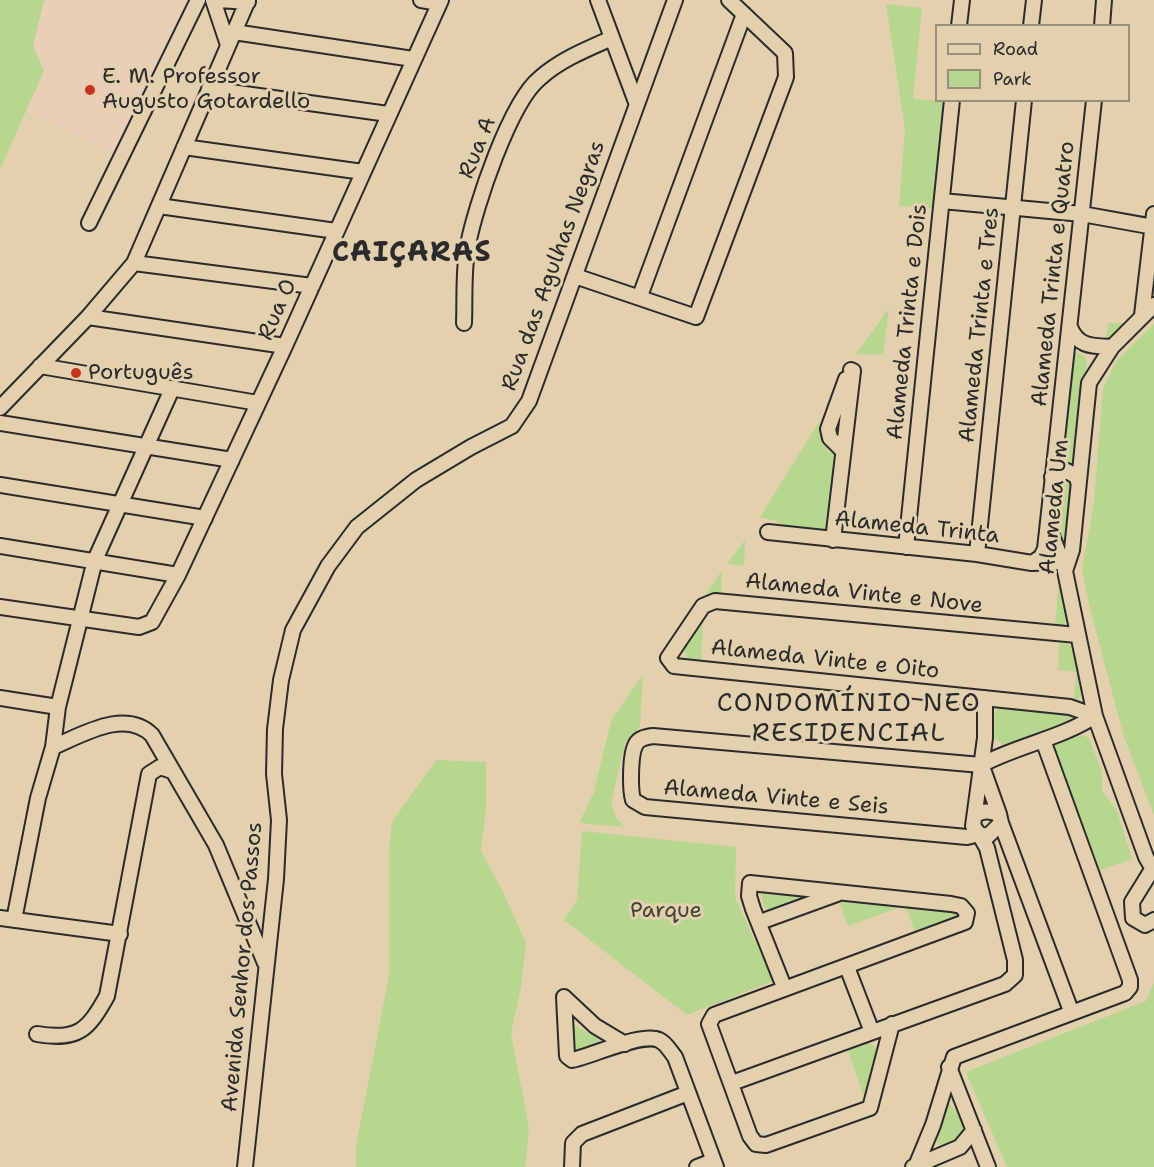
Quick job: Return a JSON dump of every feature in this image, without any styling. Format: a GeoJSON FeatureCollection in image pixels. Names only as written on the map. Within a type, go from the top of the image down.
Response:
{"type":"FeatureCollection","features":[{"type":"Feature","properties":{"kind":"street"},"geometry":{"type":"LineString","coordinates":[[89,223],[198,0]]}},
{"type":"Feature","properties":{"kind":"street"},"geometry":{"type":"LineString","coordinates":[[213,0],[228,45]]}},
{"type":"Feature","properties":{"kind":"street"},"geometry":{"type":"LineString","coordinates":[[0,408],[88,317],[134,263],[248,1],[219,0]]}},
{"type":"Feature","properties":{"kind":"street"},"geometry":{"type":"LineString","coordinates":[[421,0],[440,1]]}},
{"type":"Feature","properties":{"kind":"street"},"geometry":{"type":"LineString","coordinates":[[598,0],[636,102]]}},
{"type":"Feature","properties":{"kind":"street","name":"Rua das Agulhas Negras"},"geometry":{"type":"LineString","coordinates":[[293,630],[327,566],[357,527],[416,480],[512,426],[529,401],[675,0]]}},
{"type":"Feature","properties":{"kind":"street"},"geometry":{"type":"LineString","coordinates":[[575,276],[640,296],[696,317],[786,77],[785,53],[729,0]]}},
{"type":"Feature","properties":{"kind":"street"},"geometry":{"type":"LineString","coordinates":[[959,24],[962,0]]}},
{"type":"Feature","properties":{"kind":"street"},"geometry":{"type":"LineString","coordinates":[[1032,24],[1034,0]]}},
{"type":"Feature","properties":{"kind":"street"},"geometry":{"type":"LineString","coordinates":[[1102,24],[1104,0]]}},
{"type":"Feature","properties":{"kind":"street","name":"Rua O"},"geometry":{"type":"LineString","coordinates":[[80,618],[140,627],[152,622],[178,575],[285,346],[440,1]]}},
{"type":"Feature","properties":{"kind":"street"},"geometry":{"type":"LineString","coordinates":[[640,296],[744,14]]}},
{"type":"Feature","properties":{"kind":"street"},"geometry":{"type":"LineString","coordinates":[[234,32],[413,59]]}},
{"type":"Feature","properties":{"kind":"street","name":"Rua A"},"geometry":{"type":"LineString","coordinates":[[464,323],[467,247],[478,203],[513,117],[538,78],[573,56],[612,38]]}},
{"type":"Feature","properties":{"kind":"street"},"geometry":{"type":"LineString","coordinates":[[209,89],[388,114]]}},
{"type":"Feature","properties":{"kind":"street","name":"Alameda Trinta e Dois"},"geometry":{"type":"LineString","coordinates":[[906,548],[952,102]]}},
{"type":"Feature","properties":{"kind":"street","name":"Alameda Trinta e Tres"},"geometry":{"type":"LineString","coordinates":[[977,554],[1024,102]]}},
{"type":"Feature","properties":{"kind":"street","name":"Alameda Trinta e Quatro"},"geometry":{"type":"LineString","coordinates":[[1032,563],[1041,557],[1045,549],[1094,102]]}},
{"type":"Feature","properties":{"kind":"street"},"geometry":{"type":"LineString","coordinates":[[184,147],[363,172]]}},
{"type":"Feature","properties":{"kind":"street"},"geometry":{"type":"LineString","coordinates":[[942,201],[1154,222],[1142,315]]}},
{"type":"Feature","properties":{"kind":"street"},"geometry":{"type":"LineString","coordinates":[[159,206],[336,231]]}},
{"type":"Feature","properties":{"kind":"street"},"geometry":{"type":"LineString","coordinates":[[134,263],[312,286]]}},
{"type":"Feature","properties":{"kind":"street","name":"Alameda Um"},"geometry":{"type":"LineString","coordinates":[[1153,869],[1095,716],[1063,566],[1072,550],[1089,383],[1112,347],[1154,305]]}},
{"type":"Feature","properties":{"kind":"street"},"geometry":{"type":"LineString","coordinates":[[88,317],[285,346]]}},
{"type":"Feature","properties":{"kind":"street"},"geometry":{"type":"LineString","coordinates":[[1070,327],[1075,339],[1084,345],[1112,347]]}},
{"type":"Feature","properties":{"kind":"street"},"geometry":{"type":"LineString","coordinates":[[40,366],[258,403]]}},
{"type":"Feature","properties":{"kind":"street"},"geometry":{"type":"LineString","coordinates":[[833,540],[853,371],[851,370],[828,429],[830,438],[843,451]]}},
{"type":"Feature","properties":{"kind":"street"},"geometry":{"type":"LineString","coordinates":[[14,920],[38,798],[53,747],[58,707],[95,560],[144,446],[172,389]]}},
{"type":"Feature","properties":{"kind":"street"},"geometry":{"type":"LineString","coordinates":[[0,423],[232,460]]}},
{"type":"Feature","properties":{"kind":"street"},"geometry":{"type":"LineString","coordinates":[[1052,477],[1066,471],[1077,477],[1078,482]]}},
{"type":"Feature","properties":{"kind":"street"},"geometry":{"type":"LineString","coordinates":[[0,485],[205,518]]}},
{"type":"Feature","properties":{"kind":"street","name":"Alameda Trinta e Quatro"},"geometry":{"type":"LineString","coordinates":[[1048,524],[1063,566]]}},
{"type":"Feature","properties":{"kind":"street","name":"Alameda Trinta"},"geometry":{"type":"LineString","coordinates":[[768,532],[977,554],[1063,566]]}},
{"type":"Feature","properties":{"kind":"street"},"geometry":{"type":"LineString","coordinates":[[0,546],[178,575]]}},
{"type":"Feature","properties":{"kind":"street","name":"Alameda Vinte e Nove"},"geometry":{"type":"LineString","coordinates":[[671,651],[703,606],[715,601],[1077,635]]}},
{"type":"Feature","properties":{"kind":"street"},"geometry":{"type":"LineString","coordinates":[[0,607],[80,618]]}},
{"type":"Feature","properties":{"kind":"street","name":"Avenida Senhor dos Passos"},"geometry":{"type":"LineString","coordinates":[[245,1167],[276,879],[279,832],[274,774],[275,729],[281,680],[293,630]]}},
{"type":"Feature","properties":{"kind":"street","name":"Alameda Vinte e Oito"},"geometry":{"type":"LineString","coordinates":[[671,651],[668,658],[674,666],[1070,707],[1095,716]]}},
{"type":"Feature","properties":{"kind":"street"},"geometry":{"type":"LineString","coordinates":[[0,698],[58,707]]}},
{"type":"Feature","properties":{"kind":"street"},"geometry":{"type":"LineString","coordinates":[[732,1083],[1005,984],[1015,975],[1015,960],[987,848],[973,826],[985,738],[985,698]]}},
{"type":"Feature","properties":{"kind":"street"},"geometry":{"type":"LineString","coordinates":[[1070,707],[1078,715],[1076,729]]}},
{"type":"Feature","properties":{"kind":"street"},"geometry":{"type":"LineString","coordinates":[[981,765],[1000,754],[1076,729],[1095,716]]}},
{"type":"Feature","properties":{"kind":"street"},"geometry":{"type":"LineString","coordinates":[[53,747],[106,725],[126,723],[142,725],[152,735],[216,844],[265,965]]}},
{"type":"Feature","properties":{"kind":"street","name":"Alameda Vinte e Seis"},"geometry":{"type":"LineString","coordinates":[[979,834],[967,837],[645,807],[633,800],[630,790],[634,745],[640,739],[652,736],[981,765]]}},
{"type":"Feature","properties":{"kind":"street"},"geometry":{"type":"LineString","coordinates":[[985,738],[1000,754]]}},
{"type":"Feature","properties":{"kind":"street"},"geometry":{"type":"LineString","coordinates":[[914,1166],[933,1125],[949,1067],[954,1057],[1071,1011],[1125,993],[1130,987],[1130,980],[1043,740]]}},
{"type":"Feature","properties":{"kind":"street"},"geometry":{"type":"LineString","coordinates":[[981,765],[1071,1011]]}},
{"type":"Feature","properties":{"kind":"street"},"geometry":{"type":"LineString","coordinates":[[37,1034],[54,1037],[74,1035],[91,1023],[106,996],[150,774],[160,767],[172,771]]}},
{"type":"Feature","properties":{"kind":"street"},"geometry":{"type":"LineString","coordinates":[[975,815],[982,811],[1000,818]]}},
{"type":"Feature","properties":{"kind":"street"},"geometry":{"type":"LineString","coordinates":[[979,834],[988,836],[995,831],[1000,818]]}},
{"type":"Feature","properties":{"kind":"street"},"geometry":{"type":"LineString","coordinates":[[1153,869],[1132,902],[1133,918],[1145,925],[1154,920]]}},
{"type":"Feature","properties":{"kind":"street"},"geometry":{"type":"LineString","coordinates":[[784,987],[749,896],[750,883],[961,906],[967,913],[965,922],[714,1014],[709,1024],[750,1136],[756,1144],[766,1145],[870,1108],[892,1024]]}},
{"type":"Feature","properties":{"kind":"street"},"geometry":{"type":"LineString","coordinates":[[760,922],[839,893]]}},
{"type":"Feature","properties":{"kind":"street"},"geometry":{"type":"LineString","coordinates":[[0,918],[120,934]]}},
{"type":"Feature","properties":{"kind":"street"},"geometry":{"type":"LineString","coordinates":[[847,967],[872,1032]]}},
{"type":"Feature","properties":{"kind":"street"},"geometry":{"type":"LineString","coordinates":[[625,1044],[595,1026],[564,997],[567,1056],[572,1059],[590,1056],[625,1044],[645,1037],[658,1040],[667,1046],[675,1057],[715,1164],[697,1167]]}},
{"type":"Feature","properties":{"kind":"street"},"geometry":{"type":"LineString","coordinates":[[590,1056],[603,1046],[604,1040],[595,1026]]}},
{"type":"Feature","properties":{"kind":"street"},"geometry":{"type":"LineString","coordinates":[[949,1067],[986,1161]]}},
{"type":"Feature","properties":{"kind":"street"},"geometry":{"type":"LineString","coordinates":[[572,1167],[573,1143],[582,1134],[688,1094]]}},
{"type":"Feature","properties":{"kind":"street"},"geometry":{"type":"LineString","coordinates":[[937,1109],[950,1100],[967,1111]]}},
{"type":"Feature","properties":{"kind":"street"},"geometry":{"type":"LineString","coordinates":[[933,1125],[934,1147],[946,1154]]}},
{"type":"Feature","properties":{"kind":"street"},"geometry":{"type":"LineString","coordinates":[[914,1166],[960,1147],[974,1130]]}},
{"type":"Feature","properties":{"kind":"street"},"geometry":{"type":"LineString","coordinates":[[960,1147],[986,1161]]}},
{"type":"Feature","properties":{"kind":"shaded area","name":"E. M. Professor Augusto Gotardello"},"geometry":{"type":"Polygon","coordinates":[[[44,0],[189,0],[115,151],[27,109],[44,71],[33,46],[44,0]]]}},
{"type":"Feature","properties":{"kind":"green space"},"geometry":{"type":"Polygon","coordinates":[[[0,0],[44,0],[33,46],[44,71],[0,169],[0,0]]]}},
{"type":"Feature","properties":{"kind":"green space"},"geometry":{"type":"Polygon","coordinates":[[[886,4],[922,8],[913,99],[946,102],[934,209],[899,206],[905,129],[886,4]]]}},
{"type":"Feature","properties":{"kind":"green space"},"geometry":{"type":"Polygon","coordinates":[[[889,308],[883,355],[856,354],[889,308]]]}},
{"type":"Feature","properties":{"kind":"green space"},"geometry":{"type":"Polygon","coordinates":[[[1108,323],[1124,323],[1122,329],[1106,340],[1108,323]]]}},
{"type":"Feature","properties":{"kind":"green space"},"geometry":{"type":"Polygon","coordinates":[[[1154,324],[1154,815],[1124,737],[1089,605],[1082,569],[1094,502],[1103,389],[1116,361],[1154,324]]]}},
{"type":"Feature","properties":{"kind":"green space"},"geometry":{"type":"Polygon","coordinates":[[[1076,353],[1083,355],[1087,361],[1076,470],[1060,467],[1071,356],[1076,353]]]}},
{"type":"Feature","properties":{"kind":"green space"},"geometry":{"type":"Polygon","coordinates":[[[819,422],[828,452],[837,453],[829,527],[821,532],[788,531],[776,521],[760,517],[819,422]]]}},
{"type":"Feature","properties":{"kind":"green space"},"geometry":{"type":"Polygon","coordinates":[[[1067,476],[1075,485],[1068,549],[1064,555],[1051,527],[1058,479],[1067,476]]]}},
{"type":"Feature","properties":{"kind":"green space"},"geometry":{"type":"Polygon","coordinates":[[[745,540],[744,566],[727,564],[745,540]]]}},
{"type":"Feature","properties":{"kind":"green space"},"geometry":{"type":"Polygon","coordinates":[[[722,570],[721,592],[705,596],[722,570]]]}},
{"type":"Feature","properties":{"kind":"green space"},"geometry":{"type":"Polygon","coordinates":[[[1059,579],[1067,620],[1062,627],[1055,627],[1059,579]]]}},
{"type":"Feature","properties":{"kind":"green space"},"geometry":{"type":"Polygon","coordinates":[[[703,618],[701,661],[689,661],[683,649],[703,618]]]}},
{"type":"Feature","properties":{"kind":"green space"},"geometry":{"type":"Polygon","coordinates":[[[1059,643],[1068,644],[1074,649],[1083,693],[1078,700],[1074,699],[1076,672],[1058,670],[1059,643]]]}},
{"type":"Feature","properties":{"kind":"green space"},"geometry":{"type":"Polygon","coordinates":[[[643,674],[640,727],[625,743],[611,803],[616,817],[624,827],[579,823],[594,792],[611,721],[643,674]]]}},
{"type":"Feature","properties":{"kind":"green space"},"geometry":{"type":"Polygon","coordinates":[[[999,707],[1067,715],[1071,716],[1071,720],[1003,745],[994,738],[995,712],[999,707]]]}},
{"type":"Feature","properties":{"kind":"green space"},"geometry":{"type":"Polygon","coordinates":[[[1082,735],[1089,738],[1102,772],[1102,792],[1116,808],[1132,859],[1100,870],[1055,751],[1056,743],[1082,735]]]}},
{"type":"Feature","properties":{"kind":"green space"},"geometry":{"type":"Polygon","coordinates":[[[436,760],[486,762],[486,808],[481,851],[526,943],[521,987],[511,1033],[529,1128],[525,1167],[356,1167],[356,1146],[389,976],[389,849],[392,822],[436,760]]]}},
{"type":"Feature","properties":{"kind":"green space","name":"Parque"},"geometry":{"type":"Polygon","coordinates":[[[582,831],[736,847],[735,897],[773,981],[687,1015],[564,920],[577,900],[582,831]]]}},
{"type":"Feature","properties":{"kind":"green space"},"geometry":{"type":"Polygon","coordinates":[[[760,889],[817,894],[774,911],[764,907],[760,889]]]}},
{"type":"Feature","properties":{"kind":"green space"},"geometry":{"type":"Polygon","coordinates":[[[839,901],[903,906],[848,926],[839,901]]]}},
{"type":"Feature","properties":{"kind":"green space"},"geometry":{"type":"Polygon","coordinates":[[[906,907],[954,910],[958,915],[957,918],[915,932],[906,907]]]}},
{"type":"Feature","properties":{"kind":"green space"},"geometry":{"type":"Polygon","coordinates":[[[1154,983],[1154,1167],[1007,1167],[966,1072],[1146,1001],[1154,983]]]}},
{"type":"Feature","properties":{"kind":"green space"},"geometry":{"type":"Polygon","coordinates":[[[574,1025],[597,1037],[600,1042],[598,1046],[576,1052],[573,1049],[574,1025]]]}},
{"type":"Feature","properties":{"kind":"green space"},"geometry":{"type":"Polygon","coordinates":[[[868,1042],[875,1047],[876,1053],[864,1097],[848,1050],[868,1042]]]}},
{"type":"Feature","properties":{"kind":"green space"},"geometry":{"type":"Polygon","coordinates":[[[950,1104],[959,1115],[965,1133],[961,1139],[940,1146],[936,1141],[945,1108],[950,1104]]]}},
{"type":"Feature","properties":{"kind":"place","name":"E. M. Professor Augusto Gotardello"},"geometry":{"type":"Point","coordinates":[90,90]}},
{"type":"Feature","properties":{"kind":"place","name":"Português"},"geometry":{"type":"Point","coordinates":[76,373]}},
{"type":"Feature","properties":{"kind":"district","name":"CAIÇARAS"},"geometry":{"type":"Point","coordinates":[412,254]}},
{"type":"Feature","properties":{"kind":"district","name":"CONDOMÍNIO NEO RESIDENCIAL"},"geometry":{"type":"Point","coordinates":[849,719]}}]}
